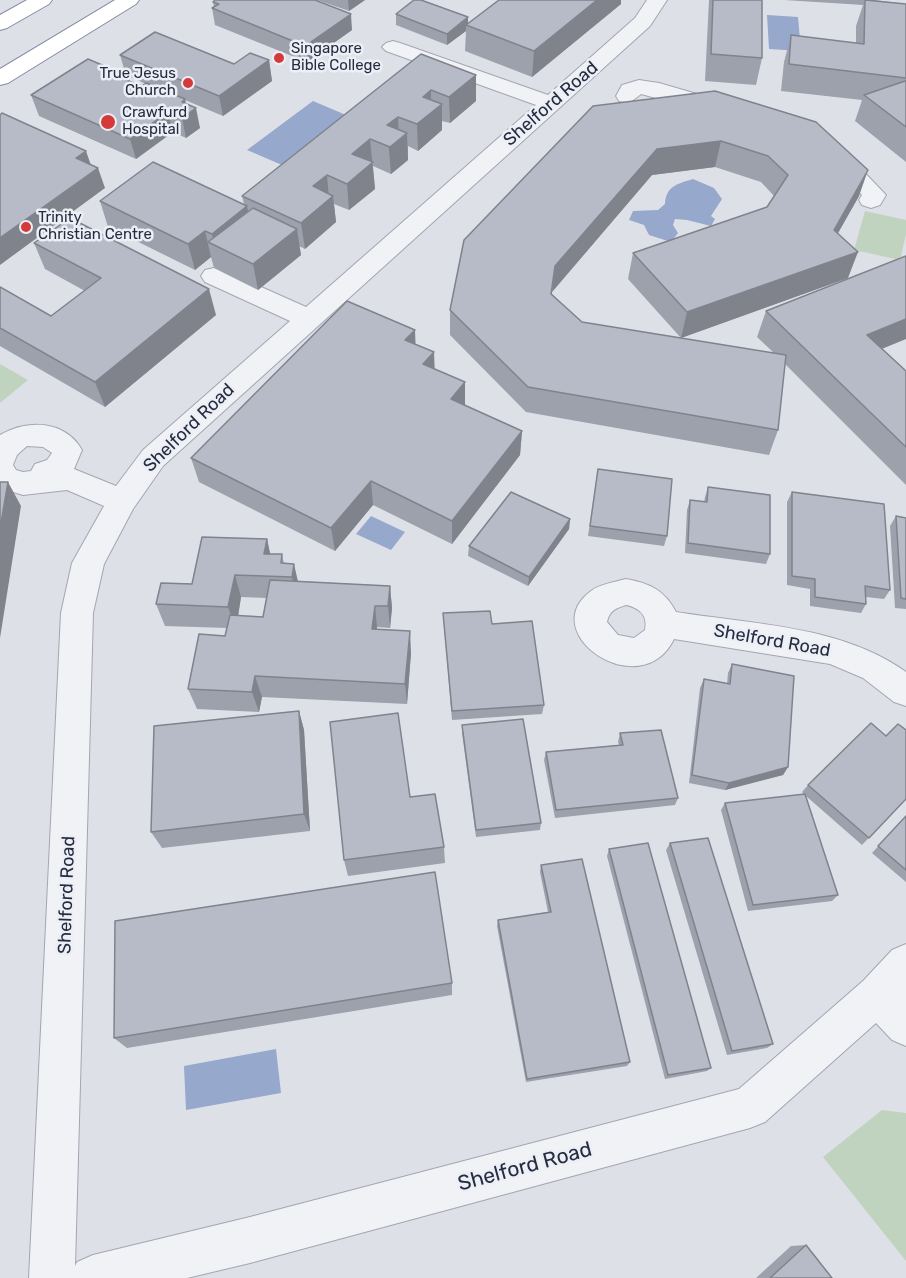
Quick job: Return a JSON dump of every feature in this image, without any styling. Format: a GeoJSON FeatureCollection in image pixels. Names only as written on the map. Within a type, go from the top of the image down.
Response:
{"type":"FeatureCollection","features":[{"type":"Feature","properties":{"kind":"highway"},"geometry":{"type":"LineString","coordinates":[[0,24],[42,0]]}},
{"type":"Feature","properties":{"kind":"highway"},"geometry":{"type":"LineString","coordinates":[[0,78],[129,0]]}},
{"type":"Feature","properties":{"kind":"street","name":"Shelford Road"},"geometry":{"type":"LineString","coordinates":[[52,1278],[77,613],[88,563],[122,501],[153,458],[643,22],[657,0]]}},
{"type":"Feature","properties":{"kind":"street"},"geometry":{"type":"LineString","coordinates":[[393,47],[556,100],[625,91],[736,113]]}},
{"type":"Feature","properties":{"kind":"street"},"geometry":{"type":"LineString","coordinates":[[595,65],[625,91]]}},
{"type":"Feature","properties":{"kind":"street"},"geometry":{"type":"LineString","coordinates":[[819,140],[872,192],[874,195],[871,200]]}},
{"type":"Feature","properties":{"kind":"street"},"geometry":{"type":"LineString","coordinates":[[214,276],[308,319]]}},
{"type":"Feature","properties":{"kind":"street"},"geometry":{"type":"LineString","coordinates":[[0,462],[1,455],[9,443],[34,434],[45,436],[63,443],[68,450],[66,459],[60,467],[45,472]]}},
{"type":"Feature","properties":{"kind":"street"},"geometry":{"type":"LineString","coordinates":[[0,468],[5,478],[23,484],[55,478],[70,479],[122,501]]}},
{"type":"Feature","properties":{"kind":"street","name":"Shelford Road"},"geometry":{"type":"LineString","coordinates":[[664,624],[832,650],[875,668],[906,691]]}},
{"type":"Feature","properties":{"kind":"street","name":"Shelford Road"},"geometry":{"type":"LineString","coordinates":[[93,1278],[250,1240],[750,1107],[877,995],[906,964]]}},
{"type":"Feature","properties":{"kind":"street"},"geometry":{"type":"LineString","coordinates":[[877,995],[906,1026]]}},
{"type":"Feature","properties":{"kind":"green space"},"geometry":{"type":"Polygon","coordinates":[[[865,211],[906,220],[906,234],[900,260],[854,250],[865,211]]]}},
{"type":"Feature","properties":{"kind":"green space"},"geometry":{"type":"Polygon","coordinates":[[[0,364],[28,380],[0,403],[0,364]]]}},
{"type":"Feature","properties":{"kind":"green space"},"geometry":{"type":"Polygon","coordinates":[[[882,1110],[906,1113],[906,1261],[823,1157],[882,1110]]]}},
{"type":"Feature","properties":{"kind":"water"},"geometry":{"type":"Polygon","coordinates":[[[767,15],[798,17],[801,51],[769,49],[767,15]]]}},
{"type":"Feature","properties":{"kind":"water"},"geometry":{"type":"Polygon","coordinates":[[[313,101],[346,115],[282,165],[247,150],[313,101]]]}},
{"type":"Feature","properties":{"kind":"water"},"geometry":{"type":"Polygon","coordinates":[[[693,179],[714,188],[722,199],[711,216],[715,219],[711,226],[675,219],[673,225],[678,233],[671,242],[649,235],[644,225],[629,220],[633,211],[658,210],[665,204],[670,189],[693,179]]]}},
{"type":"Feature","properties":{"kind":"water"},"geometry":{"type":"Polygon","coordinates":[[[371,516],[405,532],[391,550],[356,534],[371,516]]]}},
{"type":"Feature","properties":{"kind":"water"},"geometry":{"type":"Polygon","coordinates":[[[276,1049],[281,1093],[186,1110],[184,1066],[276,1049]]]}},
{"type":"Feature","properties":{"kind":"building"},"geometry":{"type":"Polygon","coordinates":[[[215,0],[315,0],[351,14],[305,46],[212,8],[219,4],[213,2],[215,0]]]}},
{"type":"Feature","properties":{"kind":"building"},"geometry":{"type":"Polygon","coordinates":[[[414,0],[421,0],[468,17],[447,34],[396,14],[414,0]]]}},
{"type":"Feature","properties":{"kind":"building"},"geometry":{"type":"Polygon","coordinates":[[[499,0],[597,0],[534,51],[466,25],[499,0]]]}},
{"type":"Feature","properties":{"kind":"building"},"geometry":{"type":"Polygon","coordinates":[[[713,0],[762,0],[762,58],[711,54],[713,0]]]}},
{"type":"Feature","properties":{"kind":"building"},"geometry":{"type":"Polygon","coordinates":[[[865,0],[906,4],[906,78],[789,64],[791,35],[864,44],[865,0]]]}},
{"type":"Feature","properties":{"kind":"building"},"geometry":{"type":"Polygon","coordinates":[[[155,32],[234,64],[250,53],[269,60],[219,96],[120,55],[155,32]]]}},
{"type":"Feature","properties":{"kind":"building"},"geometry":{"type":"Polygon","coordinates":[[[421,54],[476,75],[449,97],[431,90],[423,97],[442,104],[417,124],[398,117],[387,125],[407,133],[390,147],[370,139],[352,154],[373,162],[347,184],[327,175],[313,186],[333,196],[301,223],[242,196],[421,54]]]}},
{"type":"Feature","properties":{"kind":"building"},"geometry":{"type":"Polygon","coordinates":[[[88,59],[128,76],[123,79],[142,86],[146,83],[185,99],[182,102],[196,108],[182,118],[168,112],[130,139],[31,95],[88,59]]]}},
{"type":"Feature","properties":{"kind":"building"},"geometry":{"type":"Polygon","coordinates":[[[906,81],[906,127],[864,95],[906,81]]]}},
{"type":"Feature","properties":{"kind":"building"},"geometry":{"type":"Polygon","coordinates":[[[715,91],[816,122],[868,170],[834,230],[858,252],[687,312],[633,253],[767,207],[788,175],[768,156],[721,141],[657,149],[555,266],[551,294],[582,322],[786,355],[778,430],[528,387],[450,310],[464,240],[593,106],[715,91]]]}},
{"type":"Feature","properties":{"kind":"building","name":"Trinity Christian Centre"},"geometry":{"type":"Polygon","coordinates":[[[2,113],[86,151],[76,158],[98,168],[0,238],[0,115],[2,113]]]}},
{"type":"Feature","properties":{"kind":"building"},"geometry":{"type":"Polygon","coordinates":[[[153,162],[247,206],[212,234],[205,231],[188,244],[100,201],[153,162]]]}},
{"type":"Feature","properties":{"kind":"building"},"geometry":{"type":"Polygon","coordinates":[[[253,208],[297,229],[253,264],[208,242],[253,208]]]}},
{"type":"Feature","properties":{"kind":"building"},"geometry":{"type":"Polygon","coordinates":[[[70,218],[209,289],[95,382],[0,328],[0,287],[51,316],[101,278],[34,243],[70,218]]]}},
{"type":"Feature","properties":{"kind":"building"},"geometry":{"type":"Polygon","coordinates":[[[906,256],[906,319],[867,335],[906,371],[906,447],[766,311],[906,256]]]}},
{"type":"Feature","properties":{"kind":"building"},"geometry":{"type":"Polygon","coordinates":[[[347,301],[415,330],[405,340],[434,352],[423,364],[465,382],[451,399],[522,431],[452,521],[371,481],[331,528],[191,458],[347,301]]]}},
{"type":"Feature","properties":{"kind":"building"},"geometry":{"type":"Polygon","coordinates":[[[598,469],[672,479],[667,536],[590,526],[598,469]]]}},
{"type":"Feature","properties":{"kind":"building"},"geometry":{"type":"Polygon","coordinates":[[[0,482],[8,482],[0,529],[0,482]]]}},
{"type":"Feature","properties":{"kind":"building"},"geometry":{"type":"Polygon","coordinates":[[[708,487],[770,495],[770,554],[688,543],[690,500],[707,502],[708,487]]]}},
{"type":"Feature","properties":{"kind":"building"},"geometry":{"type":"Polygon","coordinates":[[[511,492],[570,519],[529,577],[469,546],[511,492]]]}},
{"type":"Feature","properties":{"kind":"building"},"geometry":{"type":"Polygon","coordinates":[[[792,492],[884,504],[890,590],[865,586],[866,604],[815,597],[815,579],[792,576],[792,492]]]}},
{"type":"Feature","properties":{"kind":"building"},"geometry":{"type":"Polygon","coordinates":[[[896,516],[906,518],[906,599],[901,598],[896,516]]]}},
{"type":"Feature","properties":{"kind":"building"},"geometry":{"type":"Polygon","coordinates":[[[202,537],[267,539],[264,554],[282,554],[281,563],[294,564],[292,577],[235,575],[228,607],[156,604],[161,583],[192,584],[202,537]]]}},
{"type":"Feature","properties":{"kind":"building"},"geometry":{"type":"Polygon","coordinates":[[[270,580],[390,586],[388,606],[375,606],[372,629],[410,631],[405,684],[255,676],[252,692],[188,689],[199,634],[225,636],[230,615],[263,617],[270,580]]]}},
{"type":"Feature","properties":{"kind":"building"},"geometry":{"type":"Polygon","coordinates":[[[490,611],[492,624],[532,621],[544,705],[452,711],[443,613],[490,611]]]}},
{"type":"Feature","properties":{"kind":"building"},"geometry":{"type":"Polygon","coordinates":[[[732,664],[794,676],[788,767],[729,783],[692,775],[704,679],[730,684],[732,664]]]}},
{"type":"Feature","properties":{"kind":"building"},"geometry":{"type":"Polygon","coordinates":[[[299,711],[304,814],[151,832],[154,726],[299,711]]]}},
{"type":"Feature","properties":{"kind":"building"},"geometry":{"type":"Polygon","coordinates":[[[398,713],[410,797],[435,794],[444,847],[344,860],[330,722],[398,713]]]}},
{"type":"Feature","properties":{"kind":"building"},"geometry":{"type":"Polygon","coordinates":[[[523,719],[541,823],[476,830],[462,725],[523,719]]]}},
{"type":"Feature","properties":{"kind":"building"},"geometry":{"type":"Polygon","coordinates":[[[871,723],[886,736],[898,724],[906,730],[906,799],[869,838],[808,785],[871,723]]]}},
{"type":"Feature","properties":{"kind":"building"},"geometry":{"type":"Polygon","coordinates":[[[661,730],[678,798],[556,810],[546,752],[623,745],[620,733],[661,730]]]}},
{"type":"Feature","properties":{"kind":"building"},"geometry":{"type":"Polygon","coordinates":[[[805,794],[838,895],[753,905],[725,803],[805,794]]]}},
{"type":"Feature","properties":{"kind":"building"},"geometry":{"type":"Polygon","coordinates":[[[906,816],[906,870],[878,846],[906,816]]]}},
{"type":"Feature","properties":{"kind":"building"},"geometry":{"type":"Polygon","coordinates":[[[708,838],[773,1044],[732,1051],[670,843],[708,838]]]}},
{"type":"Feature","properties":{"kind":"building"},"geometry":{"type":"Polygon","coordinates":[[[648,843],[711,1068],[668,1075],[609,849],[648,843]]]}},
{"type":"Feature","properties":{"kind":"building"},"geometry":{"type":"Polygon","coordinates":[[[582,859],[630,1062],[527,1079],[498,920],[551,912],[541,865],[582,859]]]}},
{"type":"Feature","properties":{"kind":"building"},"geometry":{"type":"Polygon","coordinates":[[[435,872],[452,983],[114,1038],[115,921],[435,872]]]}},
{"type":"Feature","properties":{"kind":"building"},"geometry":{"type":"Polygon","coordinates":[[[806,1245],[832,1278],[770,1278],[806,1245]]]}},
{"type":"Feature","properties":{"kind":"place","name":"Singapore Bible College"},"geometry":{"type":"Point","coordinates":[279,58]}},
{"type":"Feature","properties":{"kind":"place","name":"True Jesus Church"},"geometry":{"type":"Point","coordinates":[188,83]}},
{"type":"Feature","properties":{"kind":"place","name":"Crawfurd Hospital"},"geometry":{"type":"Point","coordinates":[108,122]}},
{"type":"Feature","properties":{"kind":"place","name":"Trinity Christian Centre"},"geometry":{"type":"Point","coordinates":[26,227]}}]}
